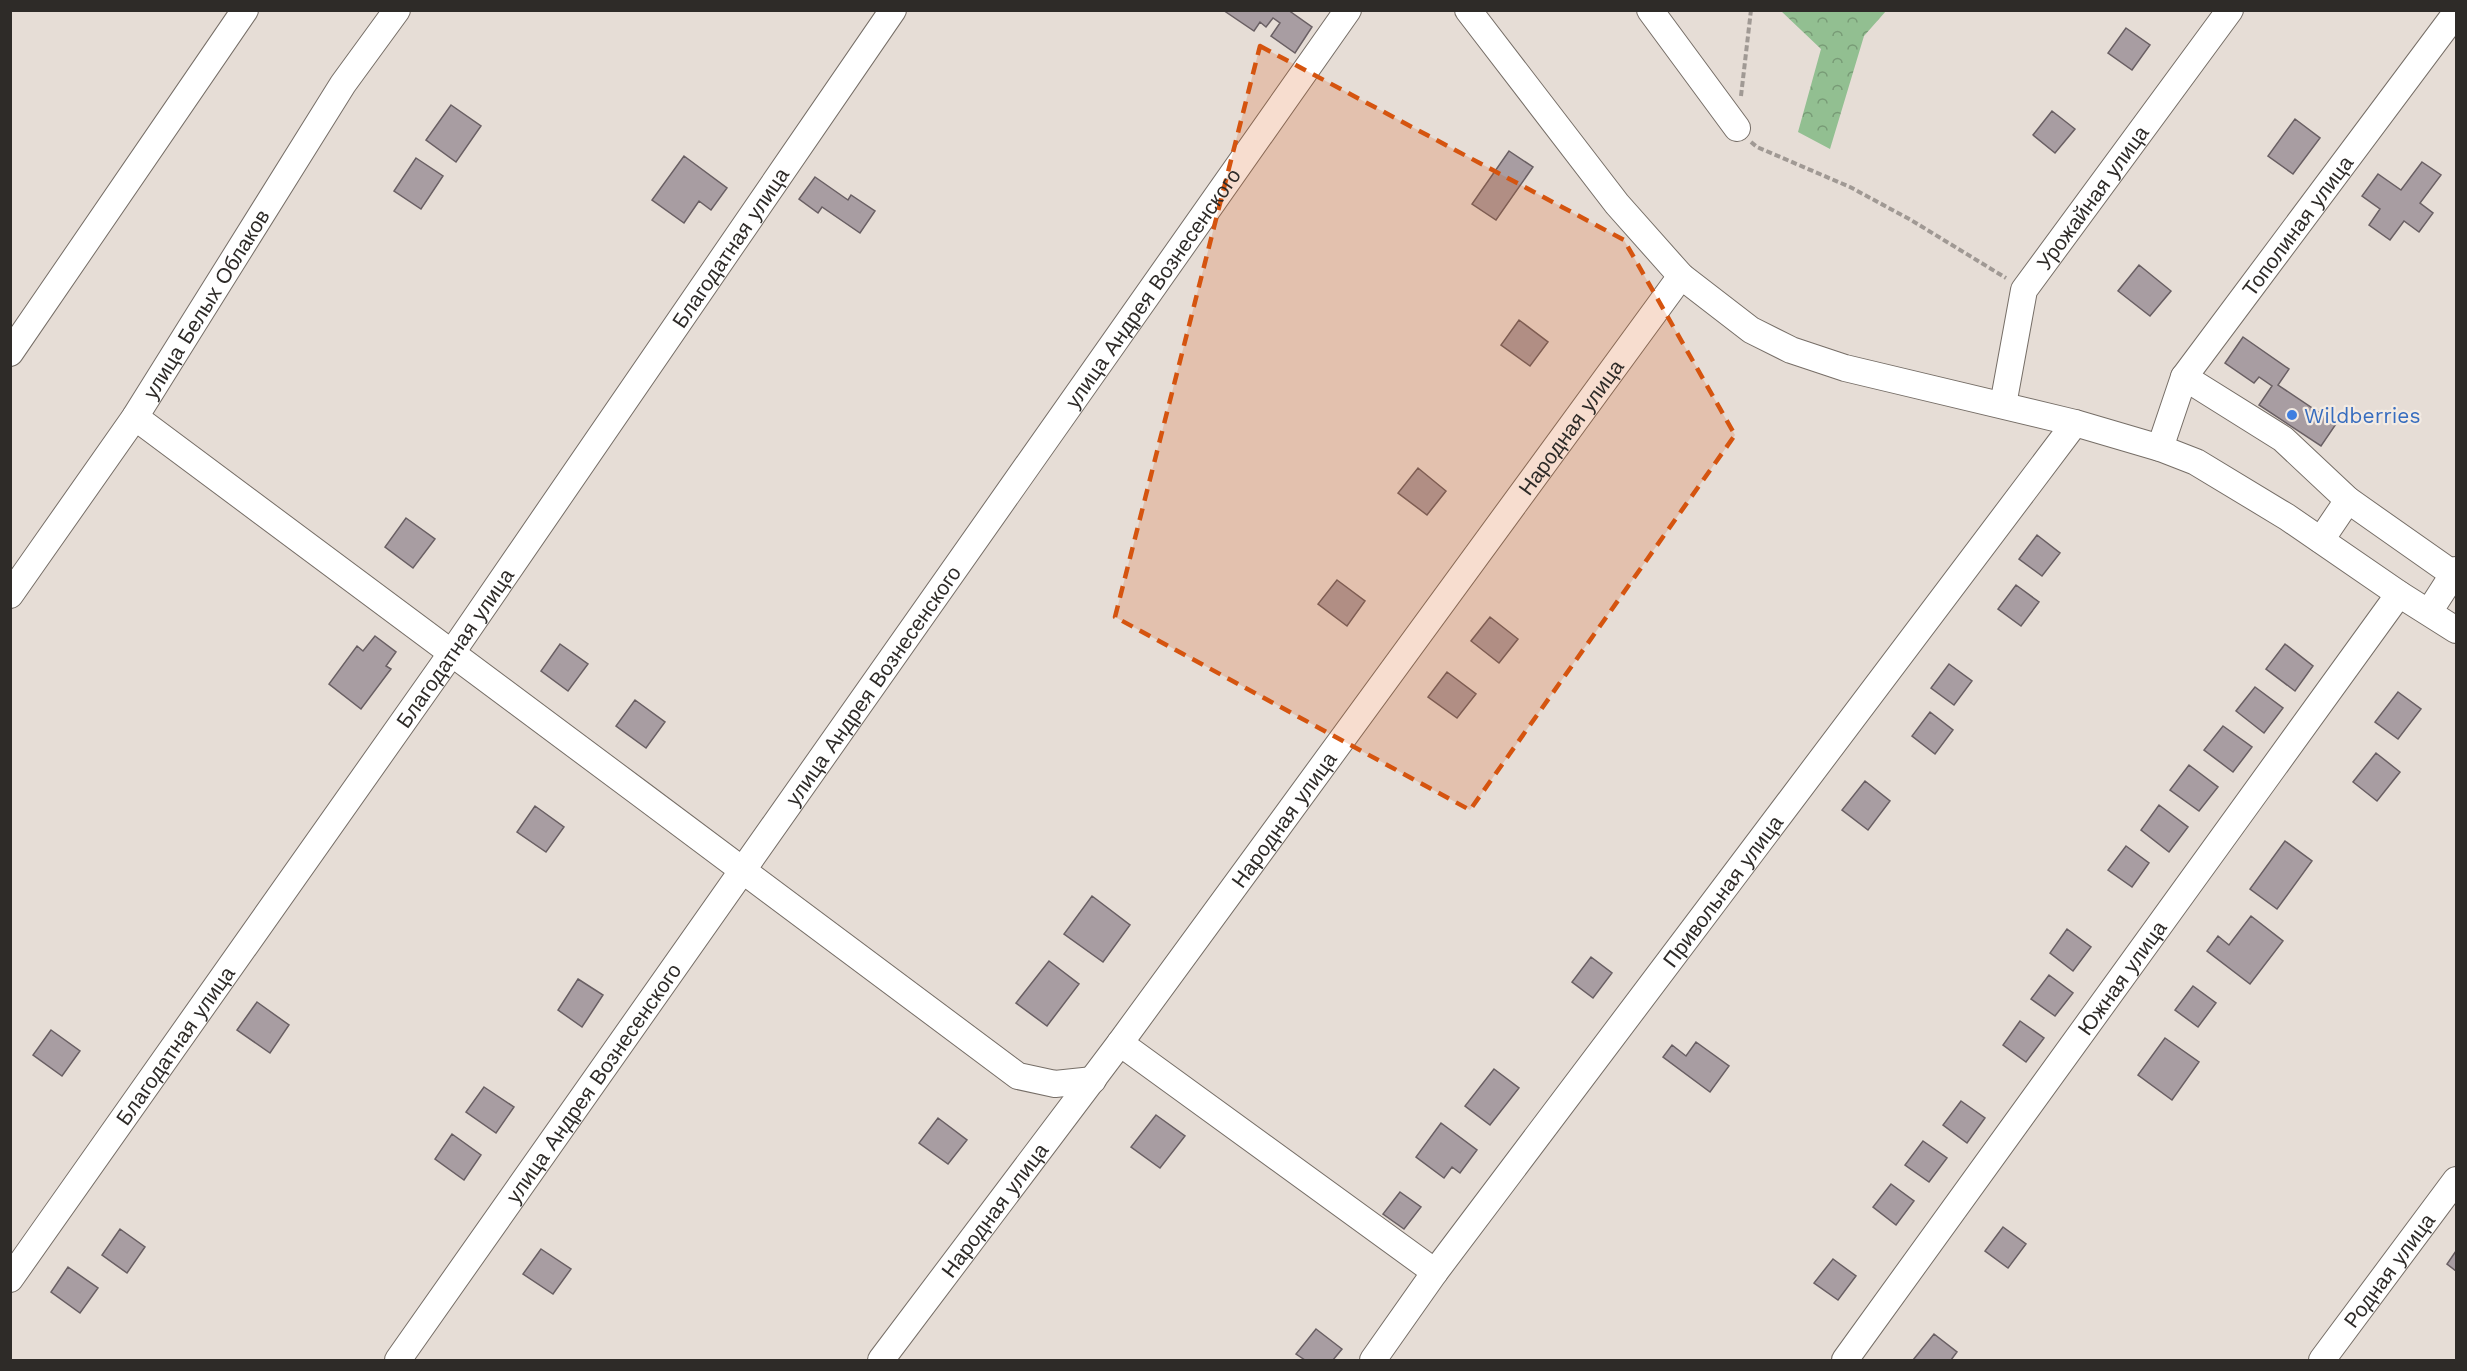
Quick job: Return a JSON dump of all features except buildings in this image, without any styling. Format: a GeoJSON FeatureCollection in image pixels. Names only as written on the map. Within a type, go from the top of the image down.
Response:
{"type":"FeatureCollection","features":[{"type":"Feature","properties":{"kind":"street"},"geometry":{"type":"LineString","coordinates":[[15,337],[245,10]]}},
{"type":"Feature","properties":{"kind":"street","name":"улица Белых Облаков"},"geometry":{"type":"LineString","coordinates":[[10,595],[135,417],[343,84],[397,10]]}},
{"type":"Feature","properties":{"kind":"street","name":"Благодатная улица"},"geometry":{"type":"LineString","coordinates":[[10,1279],[453,651],[893,10]]}},
{"type":"Feature","properties":{"kind":"street","name":"улица Андрея Вознесенского"},"geometry":{"type":"LineString","coordinates":[[398,1360],[1348,10]]}},
{"type":"Feature","properties":{"kind":"street"},"geometry":{"type":"LineString","coordinates":[[1468,10],[1617,204],[1681,276],[1751,330],[1791,350],[1845,368],[2074,423],[2160,448],[2196,462],[2287,517],[2399,594],[2457,630]]}},
{"type":"Feature","properties":{"kind":"street"},"geometry":{"type":"LineString","coordinates":[[1650,10],[1737,128]]}},
{"type":"Feature","properties":{"kind":"street","name":"Урожайная улица"},"geometry":{"type":"LineString","coordinates":[[2003,405],[2024,290],[2230,10]]}},
{"type":"Feature","properties":{"kind":"street","name":"Тополиная улица"},"geometry":{"type":"LineString","coordinates":[[2160,448],[2184,377],[2457,13]]}},
{"type":"Feature","properties":{"kind":"street","name":"Народная улица"},"geometry":{"type":"LineString","coordinates":[[881,1360],[1093,1080],[1681,276]]}},
{"type":"Feature","properties":{"kind":"street"},"geometry":{"type":"LineString","coordinates":[[2184,377],[2283,440],[2348,500],[2456,573],[2429,612]]}},
{"type":"Feature","properties":{"kind":"street"},"geometry":{"type":"LineString","coordinates":[[135,417],[453,651],[741,870],[1018,1076],[1055,1084],[1093,1080]]}},
{"type":"Feature","properties":{"kind":"street","name":"Привольная улица"},"geometry":{"type":"LineString","coordinates":[[1373,1360],[1436,1272],[2074,423]]}},
{"type":"Feature","properties":{"kind":"street"},"geometry":{"type":"LineString","coordinates":[[2321,540],[2348,500]]}},
{"type":"Feature","properties":{"kind":"street","name":"Южная улица"},"geometry":{"type":"LineString","coordinates":[[1845,1360],[2399,594]]}},
{"type":"Feature","properties":{"kind":"street"},"geometry":{"type":"LineString","coordinates":[[1120,1043],[1436,1272]]}},
{"type":"Feature","properties":{"kind":"street","name":"Родная улица"},"geometry":{"type":"LineString","coordinates":[[2322,1360],[2457,1180]]}},
{"type":"Feature","properties":{"kind":"path"},"geometry":{"type":"LineString","coordinates":[[1751,10],[1737,128],[1757,147],[1860,192],[1911,220],[2024,290]]}},
{"type":"Feature","properties":{"kind":"highlighted area"},"geometry":{"type":"Polygon","coordinates":[[[1260,46],[1624,240],[1735,435],[1470,810],[1115,617],[1260,46]]]}},
{"type":"Feature","properties":{"kind":"green space"},"geometry":{"type":"Polygon","coordinates":[[[1781,11],[1886,11],[1864,36],[1830,149],[1798,132],[1821,49],[1781,11]]]}},
{"type":"Feature","properties":{"kind":"place","name":"Wildberries"},"geometry":{"type":"Point","coordinates":[2292,415]}}]}
